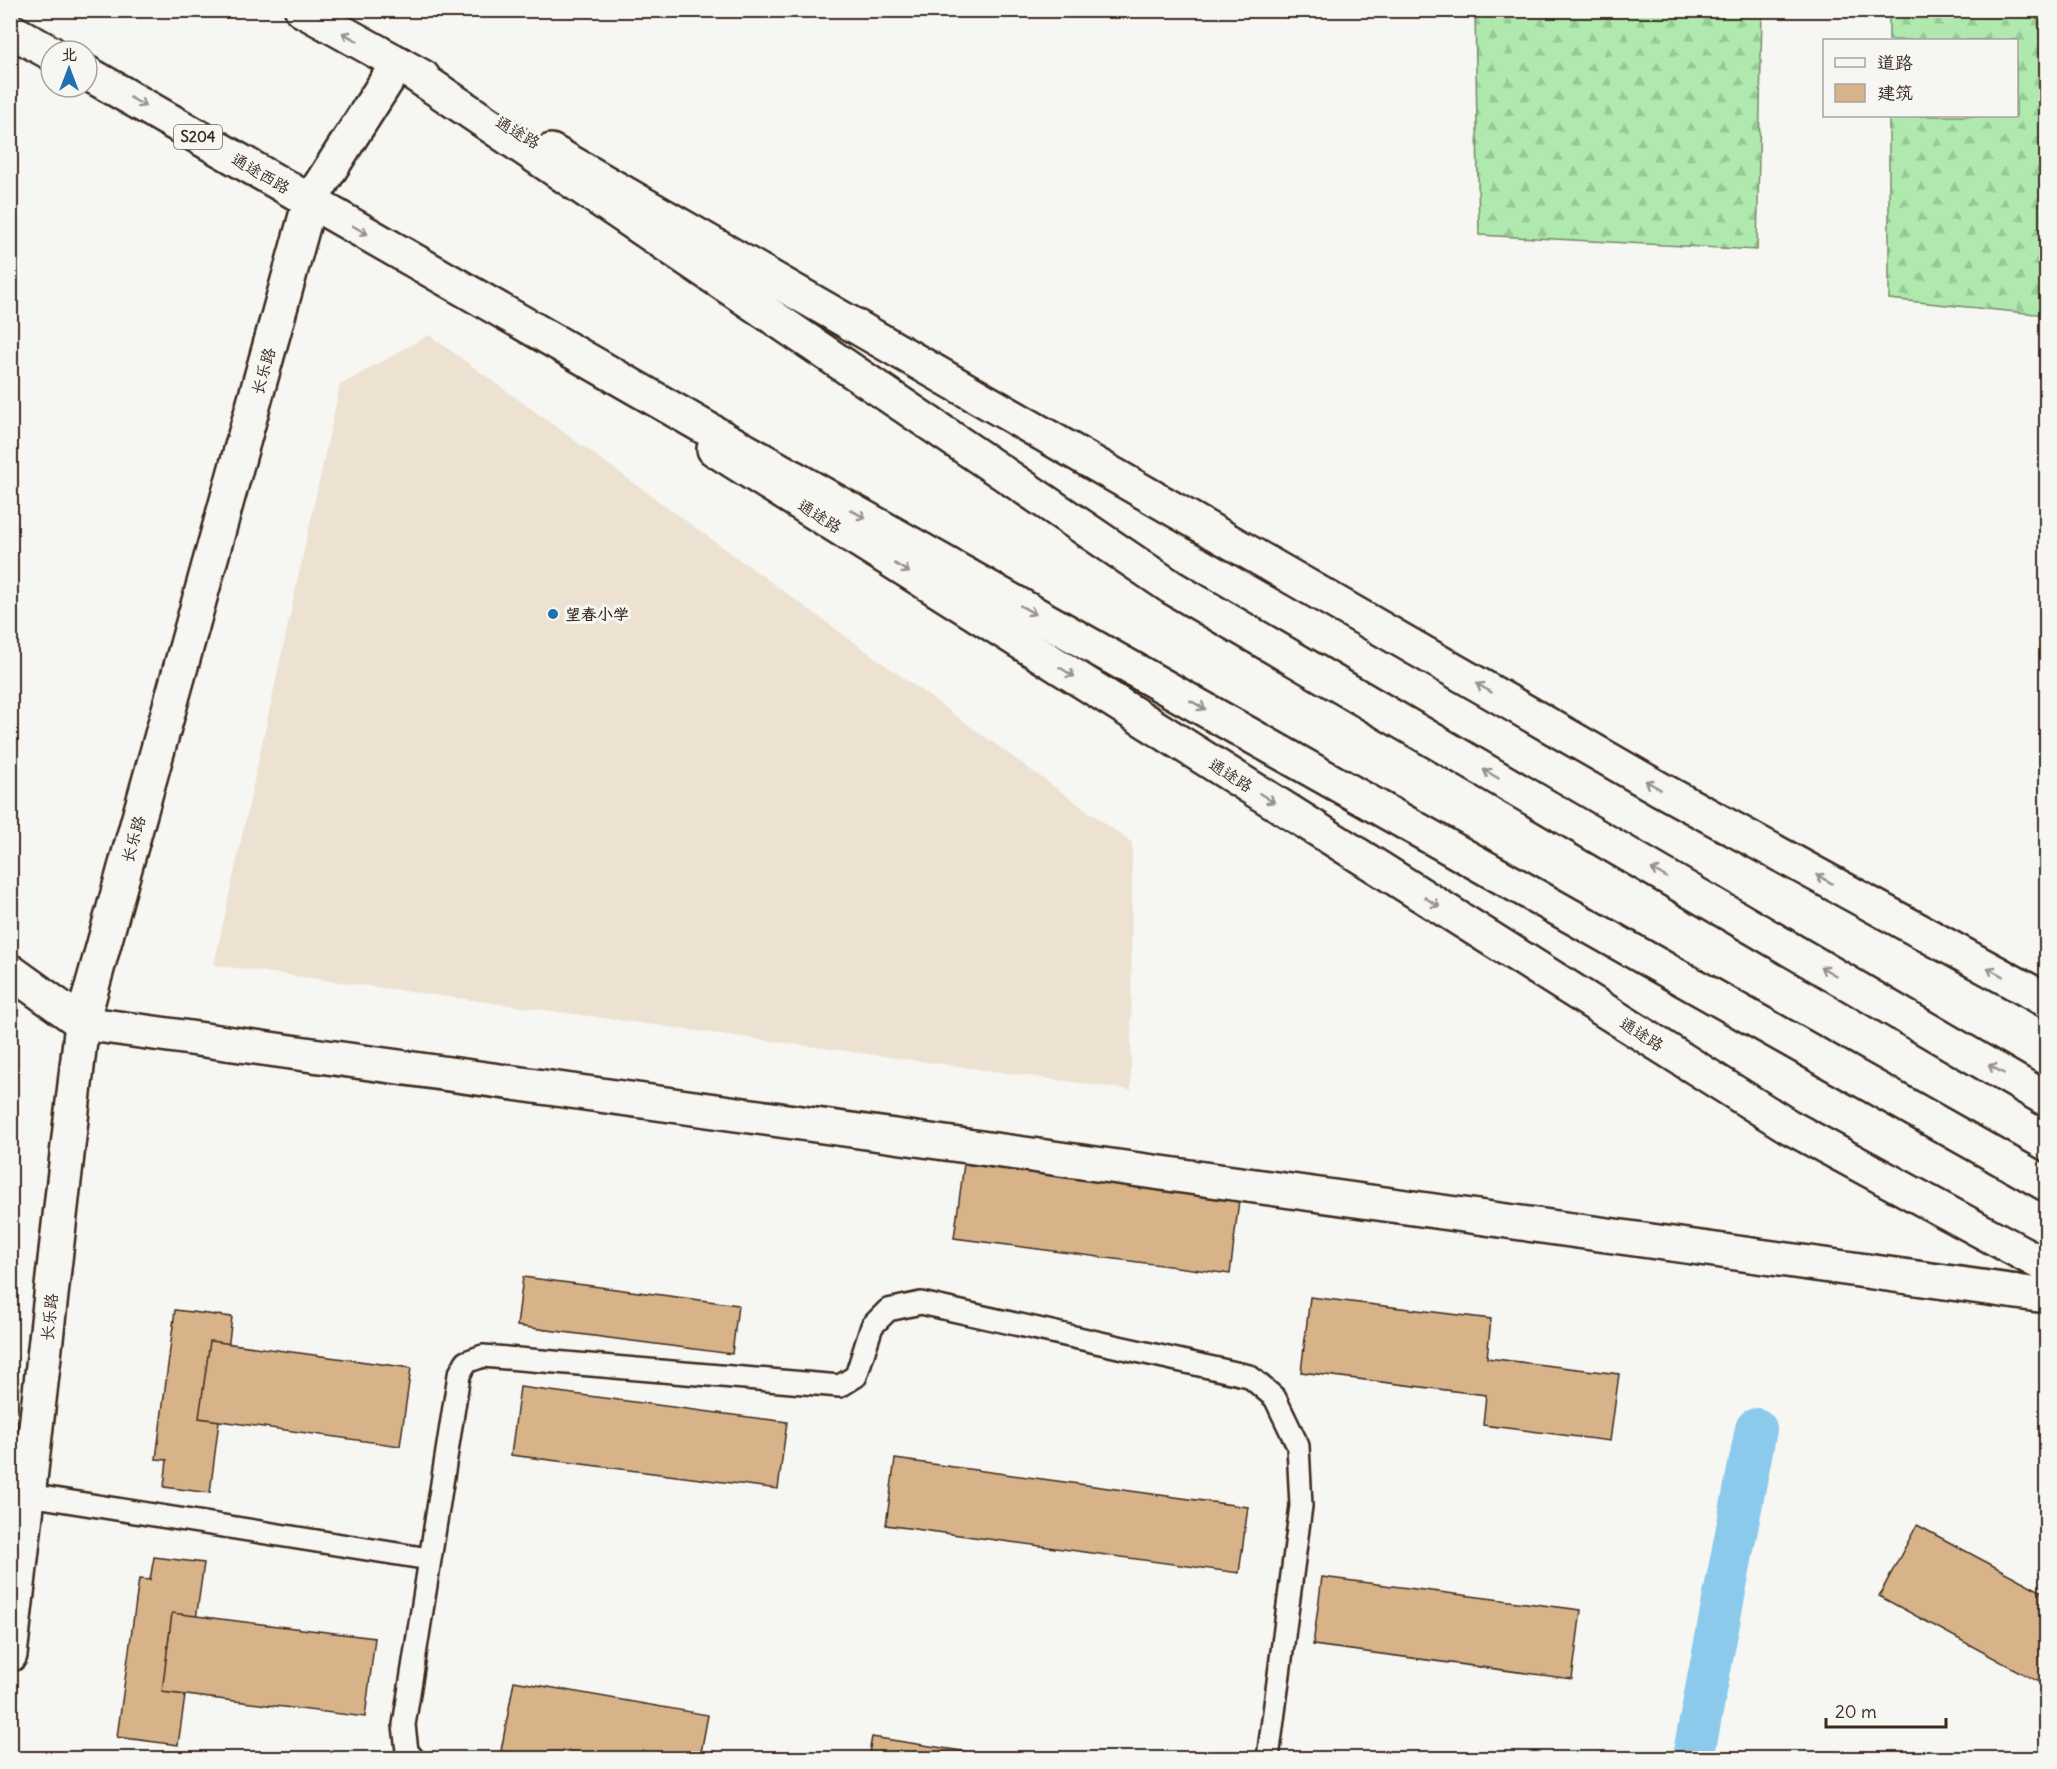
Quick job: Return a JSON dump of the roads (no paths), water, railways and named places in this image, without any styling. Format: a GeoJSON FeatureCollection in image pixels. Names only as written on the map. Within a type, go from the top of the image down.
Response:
{"type":"FeatureCollection","features":[{"type":"Feature","properties":{"kind":"main road"},"geometry":{"type":"LineString","coordinates":[[302,10],[398,63],[1171,587],[2046,1099]]}},
{"type":"Feature","properties":{"kind":"main road"},"geometry":{"type":"LineString","coordinates":[[10,30],[39,46]]}},
{"type":"Feature","properties":{"kind":"main road","name":"长乐路"},"geometry":{"type":"LineString","coordinates":[[10,1655],[82,1023],[310,201],[398,63]]}},
{"type":"Feature","properties":{"kind":"main road","name":"通途路"},"geometry":{"type":"LineString","coordinates":[[398,63],[1650,783],[2046,1000]]}},
{"type":"Feature","properties":{"kind":"main road","name":"通途西路"},"geometry":{"type":"LineString","coordinates":[[99,80],[426,268]]}},
{"type":"Feature","properties":{"kind":"main road"},"geometry":{"type":"LineString","coordinates":[[426,268],[2046,1184]]}},
{"type":"Feature","properties":{"kind":"main road","name":"通途路"},"geometry":{"type":"LineString","coordinates":[[426,268],[1788,1126],[2046,1266]]}},
{"type":"Feature","properties":{"kind":"main road"},"geometry":{"type":"LineString","coordinates":[[10,971],[82,1023],[2046,1296]]}},
{"type":"Feature","properties":{"kind":"lane"},"geometry":{"type":"LineString","coordinates":[[413,1758],[407,1751],[404,1725],[459,1375],[466,1362],[483,1356],[840,1386],[856,1376],[872,1326],[888,1310],[921,1304],[1249,1376],[1275,1398],[1298,1446],[1301,1506],[1268,1758]]}},
{"type":"Feature","properties":{"kind":"lane"},"geometry":{"type":"LineString","coordinates":[[29,1495],[429,1559]]}},
{"type":"Feature","properties":{"kind":"waterway"},"geometry":{"type":"LineString","coordinates":[[1693,1758],[1756,1429]]}},
{"type":"Feature","properties":{"kind":"place","name":"望春小学"},"geometry":{"type":"Point","coordinates":[553,614]}}]}
